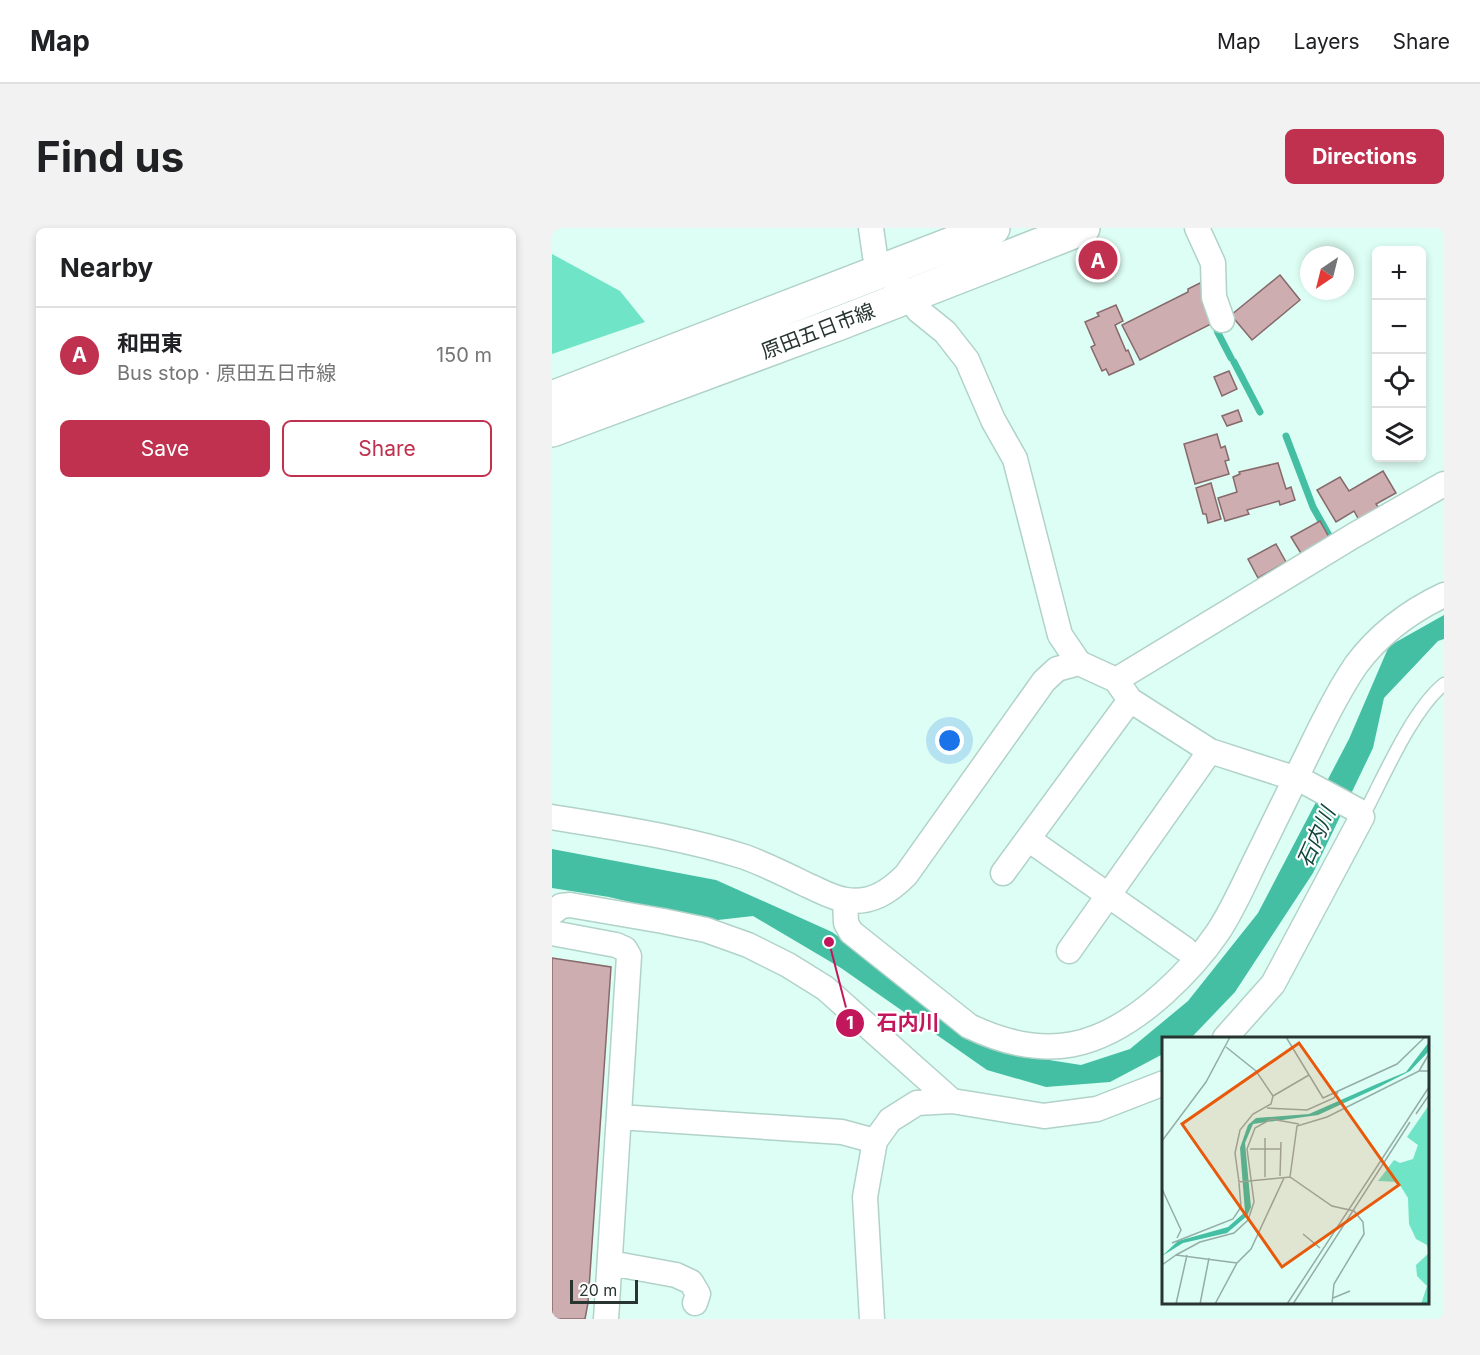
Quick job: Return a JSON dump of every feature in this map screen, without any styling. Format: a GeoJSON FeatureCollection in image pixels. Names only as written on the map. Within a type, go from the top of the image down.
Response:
{"type":"FeatureCollection","features":[{"type":"Feature","properties":{"kind":"main road","name":"原田五日市線"},"geometry":{"type":"LineString","coordinates":[[552,398],[993,228]]}},
{"type":"Feature","properties":{"kind":"main road","name":"原田五日市線"},"geometry":{"type":"LineString","coordinates":[[552,430],[909,297],[1083,228]]}},
{"type":"Feature","properties":{"kind":"street"},"geometry":{"type":"LineString","coordinates":[[871,228],[875,256],[885,270],[919,311],[945,332],[967,360],[993,420],[1015,459],[1060,635],[1079,663],[1123,690],[1210,751],[1300,780],[1360,814],[1273,984],[1225,1037]]}},
{"type":"Feature","properties":{"kind":"street"},"geometry":{"type":"LineString","coordinates":[[1197,228],[1213,263],[1214,297],[1222,321]]}},
{"type":"Feature","properties":{"kind":"street"},"geometry":{"type":"LineString","coordinates":[[1003,873],[1028,839],[1123,690],[1353,536],[1444,483]]}},
{"type":"Feature","properties":{"kind":"street"},"geometry":{"type":"LineString","coordinates":[[845,900],[846,923],[851,933],[969,1026],[991,1036],[1029,1046],[1062,1046],[1085,1042],[1108,1034],[1129,1022],[1173,984],[1197,960],[1218,932],[1300,780],[1332,705],[1357,665],[1376,642],[1399,622],[1444,595]]}},
{"type":"Feature","properties":{"kind":"street"},"geometry":{"type":"LineString","coordinates":[[552,817],[711,846],[748,858],[828,895],[845,900],[862,900],[879,896],[894,887],[906,875],[1044,681],[1057,669],[1079,663]]}},
{"type":"Feature","properties":{"kind":"street"},"geometry":{"type":"LineString","coordinates":[[1069,951],[1210,751]]}},
{"type":"Feature","properties":{"kind":"street"},"geometry":{"type":"LineString","coordinates":[[1028,839],[1185,949]]}},
{"type":"Feature","properties":{"kind":"street"},"geometry":{"type":"LineString","coordinates":[[552,913],[561,906],[582,907],[706,930],[748,945],[788,965],[825,988],[952,1101]]}},
{"type":"Feature","properties":{"kind":"street"},"geometry":{"type":"LineString","coordinates":[[552,933],[616,945],[625,949],[629,956],[606,1319]]}},
{"type":"Feature","properties":{"kind":"street"},"geometry":{"type":"LineString","coordinates":[[872,1319],[866,1197],[875,1141],[890,1119],[917,1103],[952,1101],[1044,1116],[1097,1109],[1162,1084]]}},
{"type":"Feature","properties":{"kind":"street"},"geometry":{"type":"LineString","coordinates":[[619,1117],[842,1132],[875,1141]]}},
{"type":"Feature","properties":{"kind":"street"},"geometry":{"type":"LineString","coordinates":[[610,1263],[676,1275],[691,1282],[698,1294],[695,1303]]}},
{"type":"Feature","properties":{"kind":"lane"},"geometry":{"type":"LineString","coordinates":[[1360,814],[1412,723],[1425,704],[1444,684]]}},
{"type":"Feature","properties":{"kind":"shaded area"},"geometry":{"type":"Polygon","coordinates":[[[552,254],[620,291],[645,322],[552,354],[552,254]]]}},
{"type":"Feature","properties":{"kind":"water"},"geometry":{"type":"Polygon","coordinates":[[[1444,615],[1444,639],[1438,641],[1384,698],[1373,748],[1313,873],[1235,992],[1192,1037],[1162,1037],[1162,1055],[1110,1082],[1046,1087],[987,1070],[841,968],[753,916],[709,921],[609,897],[552,888],[552,849],[716,880],[832,932],[966,1027],[1030,1057],[1081,1065],[1130,1049],[1188,1001],[1258,913],[1349,739],[1389,646],[1444,615]]]}},
{"type":"Feature","properties":{"kind":"building"},"geometry":{"type":"Polygon","coordinates":[[[1280,275],[1300,300],[1252,340],[1231,315],[1280,275]]]}},
{"type":"Feature","properties":{"kind":"building"},"geometry":{"type":"Polygon","coordinates":[[[1204,281],[1203,303],[1213,323],[1140,360],[1122,325],[1188,292],[1188,289],[1204,281]]]}},
{"type":"Feature","properties":{"kind":"building"},"geometry":{"type":"Polygon","coordinates":[[[1116,305],[1123,321],[1115,325],[1134,364],[1109,375],[1106,369],[1102,371],[1091,347],[1095,345],[1085,322],[1099,316],[1097,313],[1116,305]]]}},
{"type":"Feature","properties":{"kind":"building"},"geometry":{"type":"Polygon","coordinates":[[[1229,371],[1237,389],[1222,396],[1214,377],[1229,371]]]}},
{"type":"Feature","properties":{"kind":"building"},"geometry":{"type":"Polygon","coordinates":[[[1238,410],[1242,421],[1227,426],[1222,416],[1238,410]]]}},
{"type":"Feature","properties":{"kind":"building"},"geometry":{"type":"Polygon","coordinates":[[[1217,434],[1221,448],[1225,446],[1229,460],[1225,461],[1229,474],[1195,484],[1184,444],[1217,434]]]}},
{"type":"Feature","properties":{"kind":"building"},"geometry":{"type":"Polygon","coordinates":[[[1278,463],[1286,489],[1291,487],[1295,500],[1280,505],[1279,501],[1247,510],[1249,514],[1225,521],[1218,498],[1237,492],[1233,477],[1240,474],[1239,472],[1278,463]]]}},
{"type":"Feature","properties":{"kind":"building"},"geometry":{"type":"Polygon","coordinates":[[[1383,471],[1396,493],[1376,504],[1379,508],[1359,520],[1354,511],[1336,522],[1317,490],[1340,477],[1349,491],[1383,471]]]}},
{"type":"Feature","properties":{"kind":"building"},"geometry":{"type":"Polygon","coordinates":[[[1211,483],[1221,519],[1208,523],[1206,514],[1203,514],[1196,488],[1211,483]]]}},
{"type":"Feature","properties":{"kind":"building"},"geometry":{"type":"Polygon","coordinates":[[[1320,521],[1330,539],[1302,555],[1291,537],[1320,521]]]}},
{"type":"Feature","properties":{"kind":"building"},"geometry":{"type":"Polygon","coordinates":[[[1276,544],[1286,562],[1258,578],[1248,559],[1276,544]]]}},
{"type":"Feature","properties":{"kind":"building"},"geometry":{"type":"Polygon","coordinates":[[[552,958],[611,967],[588,1303],[585,1319],[552,1319],[552,958]]]}},
{"type":"Feature","properties":{"kind":"waterway"},"geometry":{"type":"LineString","coordinates":[[1215,323],[1231,358]]}},
{"type":"Feature","properties":{"kind":"waterway"},"geometry":{"type":"LineString","coordinates":[[1234,362],[1260,412]]}},
{"type":"Feature","properties":{"kind":"waterway"},"geometry":{"type":"LineString","coordinates":[[1286,436],[1313,507],[1331,539]]}},
{"type":"Feature","properties":{"kind":"place","name":"和田東"},"geometry":{"type":"Point","coordinates":[1098,260]}},
{"type":"Feature","properties":{"kind":"place","name":"石内川"},"geometry":{"type":"Point","coordinates":[829,942]}}]}
